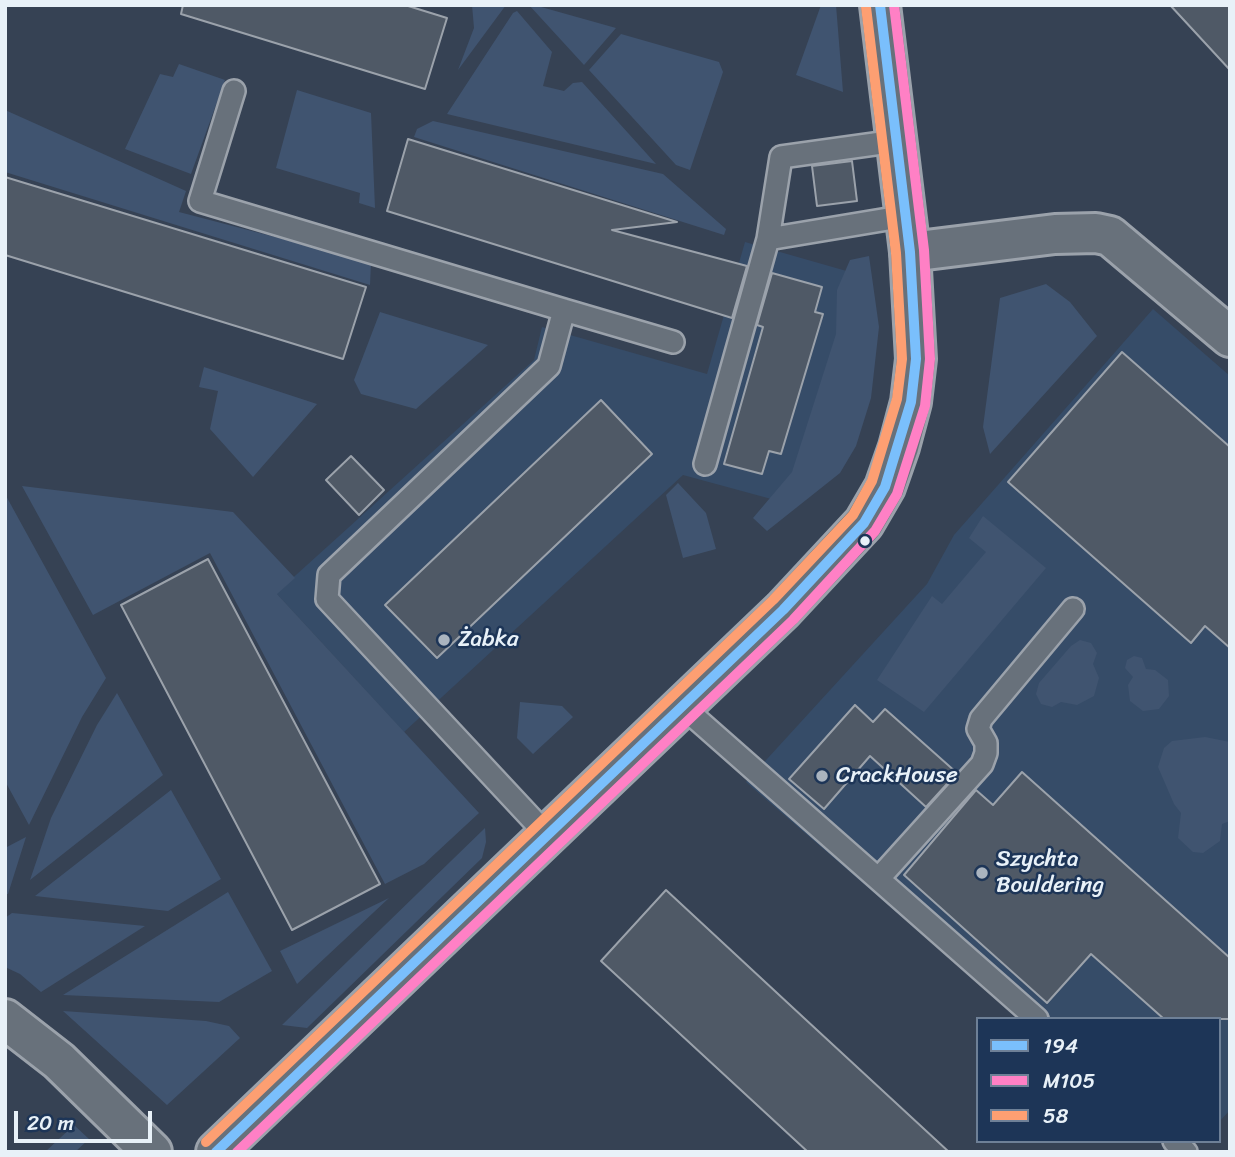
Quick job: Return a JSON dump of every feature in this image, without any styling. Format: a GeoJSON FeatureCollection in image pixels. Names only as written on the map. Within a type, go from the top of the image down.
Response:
{"type":"FeatureCollection","features":[{"type":"Feature","properties":{"kind":"street"},"geometry":{"type":"LineString","coordinates":[[223,1149],[683,707],[838,554],[864,523],[885,486],[911,402],[916,359],[908,234],[880,5]]}},
{"type":"Feature","properties":{"kind":"street"},"geometry":{"type":"LineString","coordinates":[[908,234],[1096,233],[1110,236],[1230,337]]}},
{"type":"Feature","properties":{"kind":"street"},"geometry":{"type":"LineString","coordinates":[[5,1019],[59,1060],[152,1152]]}},
{"type":"Feature","properties":{"kind":"lane"},"geometry":{"type":"LineString","coordinates":[[234,91],[200,201],[673,342]]}},
{"type":"Feature","properties":{"kind":"lane"},"geometry":{"type":"LineString","coordinates":[[705,464],[768,239],[782,157],[896,141]]}},
{"type":"Feature","properties":{"kind":"lane"},"geometry":{"type":"LineString","coordinates":[[768,239],[908,234]]}},
{"type":"Feature","properties":{"kind":"lane"},"geometry":{"type":"LineString","coordinates":[[547,835],[327,599],[329,575],[549,366],[564,310]]}},
{"type":"Feature","properties":{"kind":"lane"},"geometry":{"type":"LineString","coordinates":[[880,878],[982,764],[986,743],[978,729],[981,719],[1073,610]]}},
{"type":"Feature","properties":{"kind":"lane"},"geometry":{"type":"LineString","coordinates":[[683,707],[1035,1017]]}},
{"type":"Feature","properties":{"kind":"shaded area"},"geometry":{"type":"Polygon","coordinates":[[[472,5],[506,5],[458,70],[474,28],[472,5]]]}},
{"type":"Feature","properties":{"kind":"shaded area"},"geometry":{"type":"Polygon","coordinates":[[[529,5],[534,5],[616,28],[584,65],[529,5]]]}},
{"type":"Feature","properties":{"kind":"shaded area"},"geometry":{"type":"Polygon","coordinates":[[[821,5],[836,5],[843,92],[796,75],[821,5]]]}},
{"type":"Feature","properties":{"kind":"shaded area"},"geometry":{"type":"Polygon","coordinates":[[[517,11],[552,52],[543,86],[564,91],[573,83],[582,82],[656,164],[447,114],[513,13],[517,11]]]}},
{"type":"Feature","properties":{"kind":"shaded area"},"geometry":{"type":"Polygon","coordinates":[[[621,34],[719,62],[723,72],[690,170],[676,165],[589,70],[621,34]]]}},
{"type":"Feature","properties":{"kind":"shaded area"},"geometry":{"type":"Polygon","coordinates":[[[179,64],[225,80],[191,174],[125,149],[160,74],[173,77],[179,64]]]}},
{"type":"Feature","properties":{"kind":"shaded area"},"geometry":{"type":"Polygon","coordinates":[[[297,90],[371,113],[375,208],[359,203],[360,193],[276,168],[297,90]]]}},
{"type":"Feature","properties":{"kind":"shaded area"},"geometry":{"type":"Polygon","coordinates":[[[5,110],[186,191],[179,212],[371,262],[370,285],[5,172],[5,110]]]}},
{"type":"Feature","properties":{"kind":"shaded area"},"geometry":{"type":"Polygon","coordinates":[[[433,121],[663,174],[726,229],[724,235],[414,137],[417,129],[433,121]]]}},
{"type":"Feature","properties":{"kind":"shaded area"},"geometry":{"type":"Polygon","coordinates":[[[745,242],[857,274],[786,503],[683,475],[404,732],[276,593],[534,360],[542,327],[707,374],[745,242]]]}},
{"type":"Feature","properties":{"kind":"shaded area"},"geometry":{"type":"Polygon","coordinates":[[[869,256],[879,327],[871,398],[856,446],[840,473],[767,531],[753,518],[792,472],[836,334],[837,290],[850,260],[869,256]]]}},
{"type":"Feature","properties":{"kind":"shaded area"},"geometry":{"type":"Polygon","coordinates":[[[1046,284],[1070,302],[1097,336],[990,454],[983,427],[1000,298],[1046,284]]]}},
{"type":"Feature","properties":{"kind":"shaded area"},"geometry":{"type":"Polygon","coordinates":[[[1153,309],[1230,376],[1230,1110],[1221,1120],[1221,1017],[1018,1017],[746,782],[927,584],[954,535],[1153,309]]]}},
{"type":"Feature","properties":{"kind":"shaded area"},"geometry":{"type":"Polygon","coordinates":[[[380,312],[488,345],[416,409],[361,394],[354,380],[380,312]]]}},
{"type":"Feature","properties":{"kind":"shaded area"},"geometry":{"type":"Polygon","coordinates":[[[204,367],[317,404],[253,477],[210,429],[218,391],[199,387],[204,367]]]}},
{"type":"Feature","properties":{"kind":"shaded area"},"geometry":{"type":"Polygon","coordinates":[[[678,483],[706,513],[716,549],[683,558],[666,495],[678,483]]]}},
{"type":"Feature","properties":{"kind":"shaded area"},"geometry":{"type":"Polygon","coordinates":[[[22,486],[233,512],[295,578],[277,594],[479,813],[424,864],[385,884],[210,553],[93,615],[22,486]]]}},
{"type":"Feature","properties":{"kind":"shaded area"},"geometry":{"type":"Polygon","coordinates":[[[5,494],[106,678],[82,717],[29,825],[5,781],[5,494]]]}},
{"type":"Feature","properties":{"kind":"shaded area"},"geometry":{"type":"Polygon","coordinates":[[[983,516],[1046,568],[924,712],[877,680],[932,596],[942,604],[986,552],[969,538],[983,516]]]}},
{"type":"Feature","properties":{"kind":"shaded area"},"geometry":{"type":"Polygon","coordinates":[[[1080,640],[1091,643],[1097,653],[1093,664],[1099,678],[1094,696],[1077,705],[1061,702],[1052,707],[1041,704],[1036,694],[1039,683],[1071,646],[1080,640]]]}},
{"type":"Feature","properties":{"kind":"shaded area"},"geometry":{"type":"Polygon","coordinates":[[[1134,656],[1142,658],[1146,669],[1155,670],[1168,680],[1169,696],[1159,709],[1143,711],[1130,701],[1128,685],[1133,677],[1125,668],[1127,660],[1134,656]]]}},
{"type":"Feature","properties":{"kind":"shaded area"},"geometry":{"type":"Polygon","coordinates":[[[117,693],[163,775],[30,880],[51,818],[97,725],[117,693]]]}},
{"type":"Feature","properties":{"kind":"shaded area"},"geometry":{"type":"Polygon","coordinates":[[[520,702],[562,706],[573,717],[533,754],[517,738],[520,702]]]}},
{"type":"Feature","properties":{"kind":"shaded area"},"geometry":{"type":"Polygon","coordinates":[[[1205,737],[1230,742],[1230,821],[1222,824],[1220,841],[1203,853],[1193,852],[1178,838],[1181,813],[1174,804],[1158,767],[1164,748],[1172,741],[1205,737]]]}},
{"type":"Feature","properties":{"kind":"shaded area"},"geometry":{"type":"Polygon","coordinates":[[[171,790],[221,879],[168,911],[35,896],[171,790]]]}},
{"type":"Feature","properties":{"kind":"shaded area"},"geometry":{"type":"Polygon","coordinates":[[[485,828],[486,842],[482,858],[307,1028],[282,1025],[485,828]]]}},
{"type":"Feature","properties":{"kind":"shaded area"},"geometry":{"type":"Polygon","coordinates":[[[26,837],[8,894],[5,894],[5,848],[26,837]]]}},
{"type":"Feature","properties":{"kind":"shaded area"},"geometry":{"type":"Polygon","coordinates":[[[228,892],[272,971],[219,1002],[63,995],[228,892]]]}},
{"type":"Feature","properties":{"kind":"shaded area"},"geometry":{"type":"Polygon","coordinates":[[[389,898],[297,984],[280,951],[389,898]]]}},
{"type":"Feature","properties":{"kind":"shaded area"},"geometry":{"type":"Polygon","coordinates":[[[12,913],[145,926],[41,992],[20,974],[5,967],[5,918],[12,913]]]}},
{"type":"Feature","properties":{"kind":"shaded area"},"geometry":{"type":"Polygon","coordinates":[[[63,1011],[206,1021],[229,1026],[240,1038],[167,1105],[63,1011]]]}},
{"type":"Feature","properties":{"kind":"shaded area"},"geometry":{"type":"Polygon","coordinates":[[[74,1125],[89,1139],[75,1152],[45,1152],[74,1125]]]}},
{"type":"Feature","properties":{"kind":"building"},"geometry":{"type":"Polygon","coordinates":[[[183,5],[405,5],[447,18],[425,89],[181,14],[183,5]]]}},
{"type":"Feature","properties":{"kind":"building"},"geometry":{"type":"Polygon","coordinates":[[[1170,5],[1230,5],[1230,70],[1170,5]]]}},
{"type":"Feature","properties":{"kind":"building"},"geometry":{"type":"Polygon","coordinates":[[[408,139],[677,222],[612,230],[747,266],[732,318],[387,211],[408,139]]]}},
{"type":"Feature","properties":{"kind":"building"},"geometry":{"type":"Polygon","coordinates":[[[852,161],[857,201],[817,206],[812,166],[852,161]]]}},
{"type":"Feature","properties":{"kind":"building"},"geometry":{"type":"Polygon","coordinates":[[[5,177],[366,287],[343,359],[5,255],[5,177]]]}},
{"type":"Feature","properties":{"kind":"building"},"geometry":{"type":"Polygon","coordinates":[[[772,273],[822,287],[815,312],[823,314],[781,454],[769,451],[762,474],[724,464],[763,327],[757,325],[772,273]]]}},
{"type":"Feature","properties":{"kind":"building"},"geometry":{"type":"Polygon","coordinates":[[[1122,352],[1230,447],[1230,648],[1205,626],[1191,643],[1008,482],[1122,352]]]}},
{"type":"Feature","properties":{"kind":"building"},"geometry":{"type":"Polygon","coordinates":[[[601,400],[652,454],[437,658],[385,605],[601,400]]]}},
{"type":"Feature","properties":{"kind":"building"},"geometry":{"type":"Polygon","coordinates":[[[351,456],[384,490],[359,515],[326,480],[351,456]]]}},
{"type":"Feature","properties":{"kind":"building"},"geometry":{"type":"Polygon","coordinates":[[[208,559],[380,884],[292,930],[121,605],[208,559]]]}},
{"type":"Feature","properties":{"kind":"building"},"geometry":{"type":"Polygon","coordinates":[[[855,705],[873,722],[885,709],[957,773],[926,807],[870,756],[824,809],[789,779],[855,705]]]}},
{"type":"Feature","properties":{"kind":"building"},"geometry":{"type":"Polygon","coordinates":[[[1022,772],[1230,958],[1230,1019],[1162,1017],[1091,954],[1047,1003],[904,875],[976,790],[993,805],[1022,772]]]}},
{"type":"Feature","properties":{"kind":"building"},"geometry":{"type":"Polygon","coordinates":[[[666,890],[949,1152],[808,1152],[601,961],[666,890]]]}},
{"type":"Feature","properties":{"kind":"transit line","name":"194"},"geometry":{"type":"LineString","coordinates":[[216,1152],[783,610],[864,523],[885,487],[911,402],[916,359],[910,252],[880,5]]}},
{"type":"Feature","properties":{"kind":"transit line","name":"M105"},"geometry":{"type":"LineString","coordinates":[[237,1152],[793,620],[875,531],[897,494],[925,406],[930,359],[924,250],[894,5]]}},
{"type":"Feature","properties":{"kind":"transit line","name":"58"},"geometry":{"type":"LineString","coordinates":[[206,1142],[773,600],[853,515],[872,481],[897,399],[902,359],[896,253],[866,7]]}},
{"type":"Feature","properties":{"kind":"place","name":"Żabka"},"geometry":{"type":"Point","coordinates":[444,640]}},
{"type":"Feature","properties":{"kind":"place","name":"CrackHouse"},"geometry":{"type":"Point","coordinates":[822,776]}},
{"type":"Feature","properties":{"kind":"place","name":"Szychta Bouldering"},"geometry":{"type":"Point","coordinates":[982,873]}}]}
